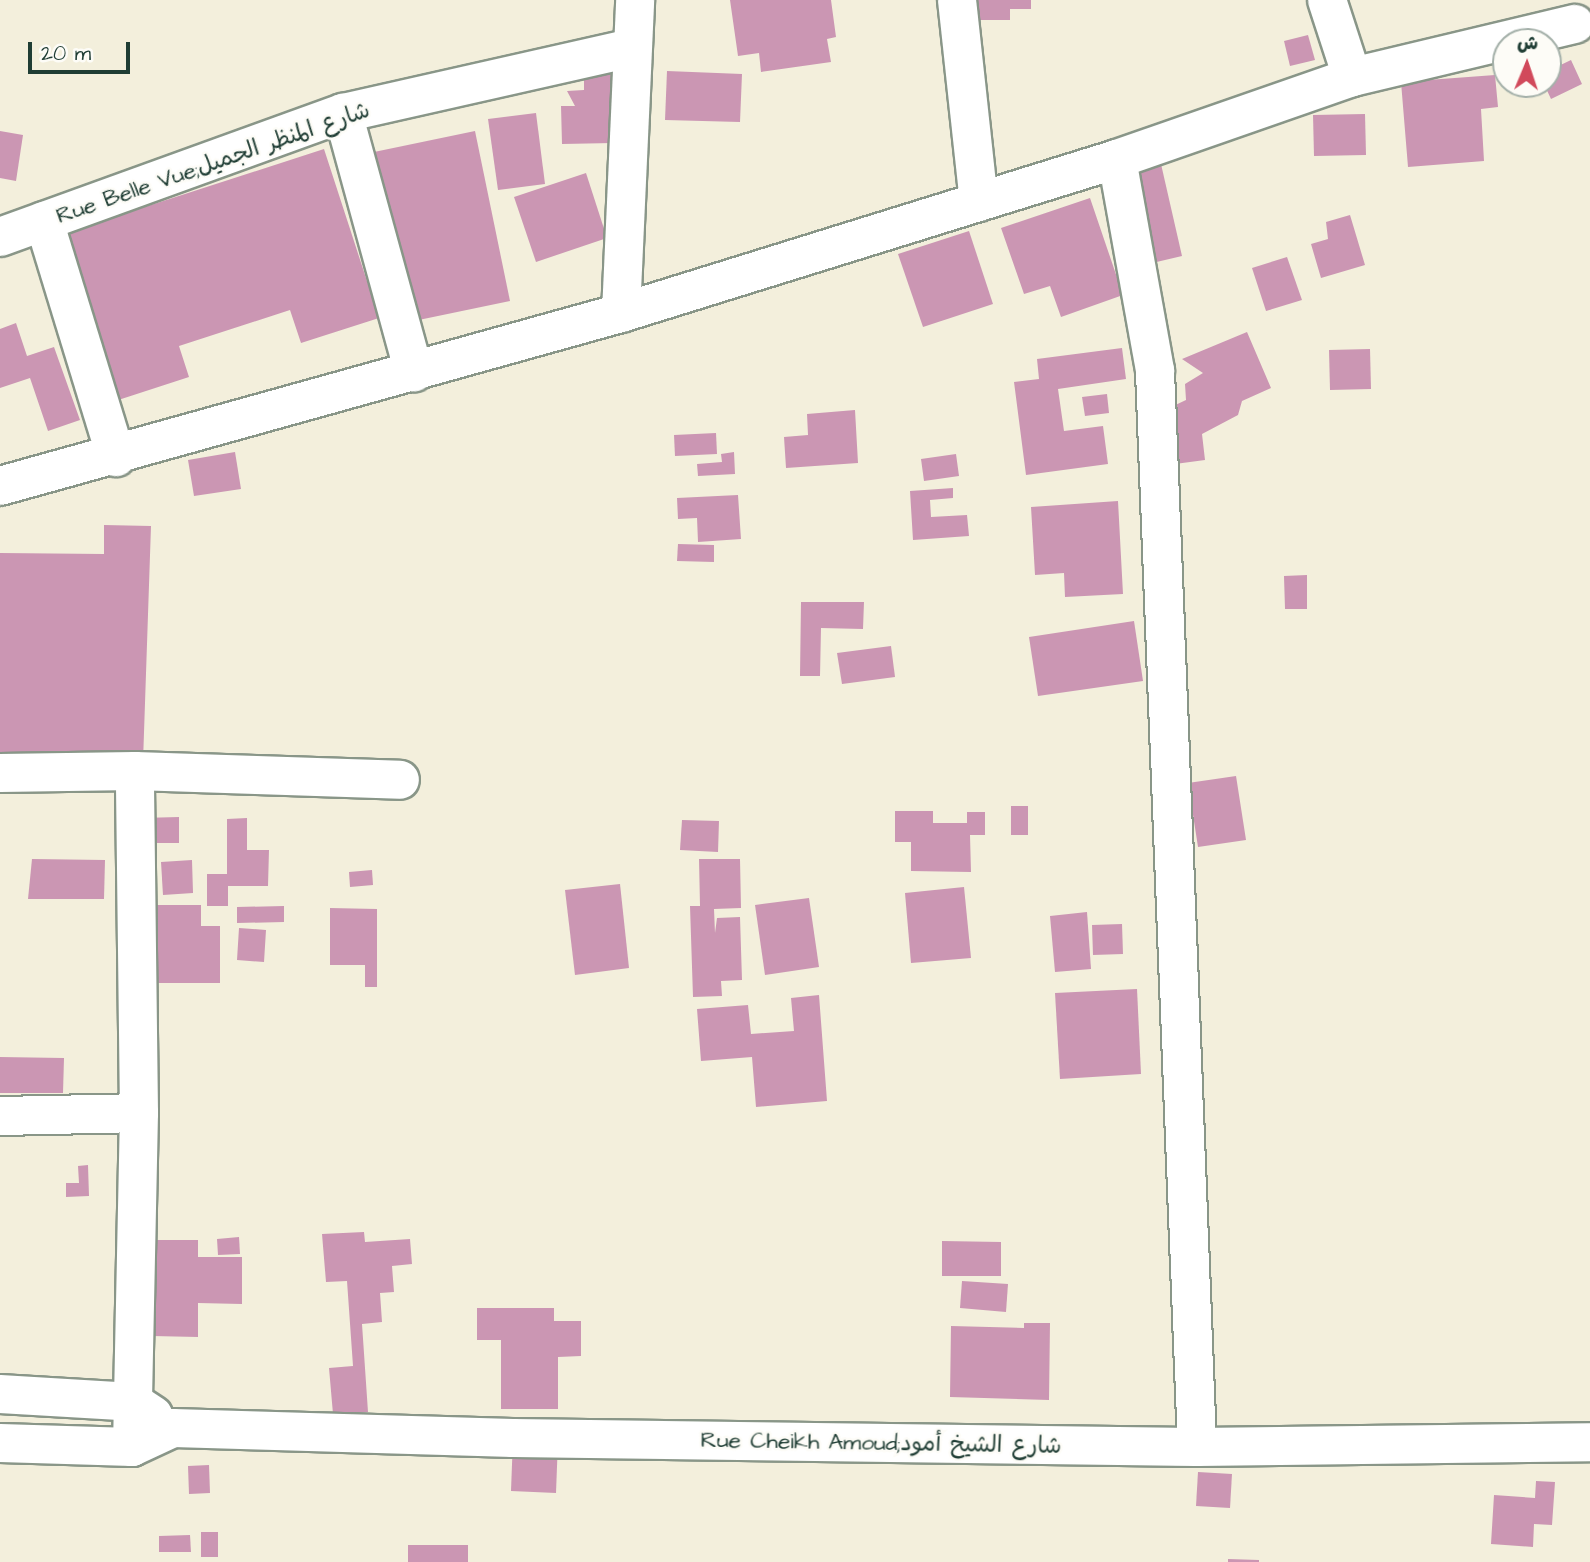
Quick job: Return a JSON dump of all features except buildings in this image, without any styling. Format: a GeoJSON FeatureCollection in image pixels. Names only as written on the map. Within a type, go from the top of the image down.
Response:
{"type":"FeatureCollection","features":[{"type":"Feature","properties":{"kind":"street"},"geometry":{"type":"LineString","coordinates":[[621,313],[635,0]]}},
{"type":"Feature","properties":{"kind":"street"},"geometry":{"type":"LineString","coordinates":[[957,0],[979,202]]}},
{"type":"Feature","properties":{"kind":"street"},"geometry":{"type":"LineString","coordinates":[[1327,0],[1352,77]]}},
{"type":"Feature","properties":{"kind":"street"},"geometry":{"type":"LineString","coordinates":[[0,486],[116,457],[621,313],[1117,159],[1352,77],[1577,14]]}},
{"type":"Feature","properties":{"kind":"street","name":"Rue Belle Vue;شارع المنظر الجميل"},"geometry":{"type":"LineString","coordinates":[[0,237],[343,114],[632,48]]}},
{"type":"Feature","properties":{"kind":"street"},"geometry":{"type":"LineString","coordinates":[[343,114],[414,372]]}},
{"type":"Feature","properties":{"kind":"street"},"geometry":{"type":"LineString","coordinates":[[1117,159],[1155,371],[1197,1447]]}},
{"type":"Feature","properties":{"kind":"street"},"geometry":{"type":"LineString","coordinates":[[44,221],[116,457]]}},
{"type":"Feature","properties":{"kind":"street"},"geometry":{"type":"LineString","coordinates":[[132,1447],[139,1113],[135,771]]}},
{"type":"Feature","properties":{"kind":"street"},"geometry":{"type":"LineString","coordinates":[[0,773],[135,771],[400,780]]}},
{"type":"Feature","properties":{"kind":"street"},"geometry":{"type":"LineString","coordinates":[[0,1115],[139,1113]]}},
{"type":"Feature","properties":{"kind":"street"},"geometry":{"type":"LineString","coordinates":[[0,1394],[133,1402],[173,1428]]}},
{"type":"Feature","properties":{"kind":"street","name":"Rue Cheikh Amoud;شارع الشيخ أمود"},"geometry":{"type":"LineString","coordinates":[[0,1443],[132,1447],[173,1428],[513,1438],[1197,1447],[1590,1442]]}}]}
